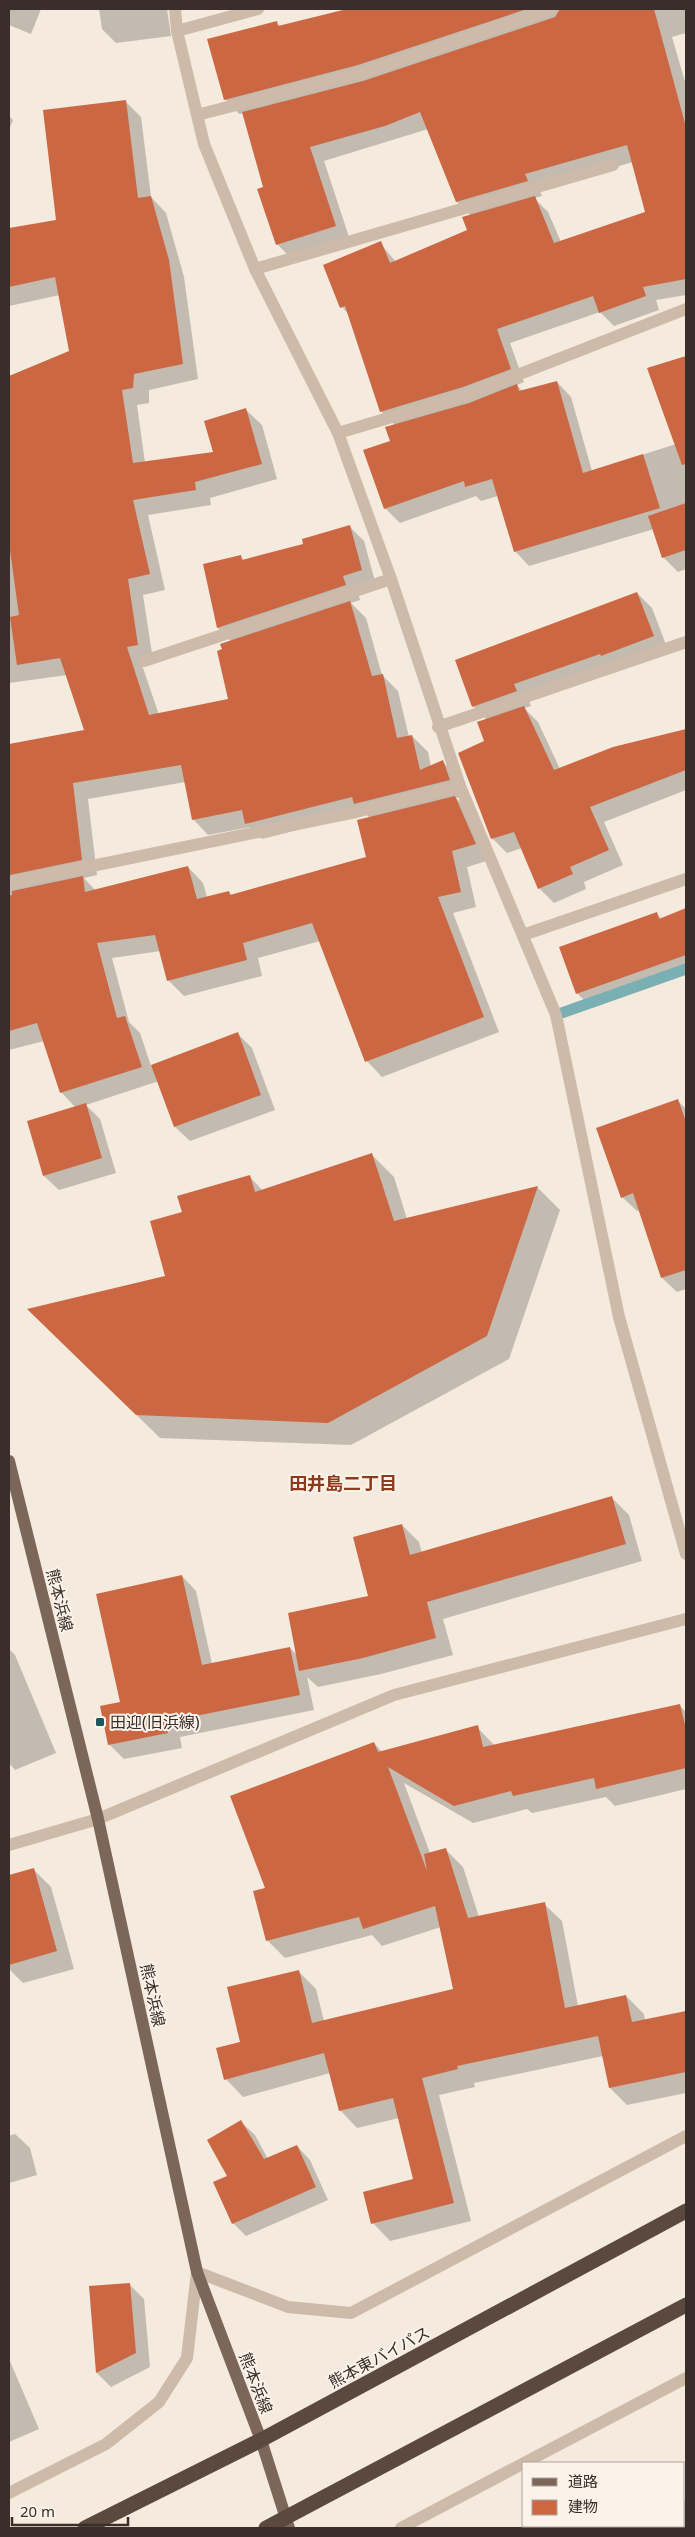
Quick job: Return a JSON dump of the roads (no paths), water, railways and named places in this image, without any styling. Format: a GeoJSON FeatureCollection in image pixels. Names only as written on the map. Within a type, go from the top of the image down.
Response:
{"type":"FeatureCollection","features":[{"type":"Feature","properties":{"kind":"highway","name":"熊本東バイパス"},"geometry":{"type":"LineString","coordinates":[[85,2528],[261,2440],[686,2211]]}},
{"type":"Feature","properties":{"kind":"highway"},"geometry":{"type":"LineString","coordinates":[[266,2528],[286,2523],[686,2305]]}},
{"type":"Feature","properties":{"kind":"main road","name":"熊本浜線"},"geometry":{"type":"LineString","coordinates":[[9,1461],[98,1819],[197,2272],[261,2440],[286,2523]]}},
{"type":"Feature","properties":{"kind":"street"},"geometry":{"type":"LineString","coordinates":[[175,9],[177,31],[204,144],[255,269],[338,433],[391,579],[438,727],[460,786],[556,1015],[619,1317],[686,1554]]}},
{"type":"Feature","properties":{"kind":"street"},"geometry":{"type":"LineString","coordinates":[[177,31],[258,9]]}},
{"type":"Feature","properties":{"kind":"street"},"geometry":{"type":"LineString","coordinates":[[197,115],[360,73],[552,9]]}},
{"type":"Feature","properties":{"kind":"street"},"geometry":{"type":"LineString","coordinates":[[255,269],[613,165]]}},
{"type":"Feature","properties":{"kind":"street"},"geometry":{"type":"LineString","coordinates":[[338,433],[466,395],[686,309]]}},
{"type":"Feature","properties":{"kind":"street"},"geometry":{"type":"LineString","coordinates":[[144,661],[391,579]]}},
{"type":"Feature","properties":{"kind":"street"},"geometry":{"type":"LineString","coordinates":[[438,727],[686,642]]}},
{"type":"Feature","properties":{"kind":"street"},"geometry":{"type":"LineString","coordinates":[[9,883],[356,812],[460,786]]}},
{"type":"Feature","properties":{"kind":"street"},"geometry":{"type":"LineString","coordinates":[[522,935],[686,879]]}},
{"type":"Feature","properties":{"kind":"street"},"geometry":{"type":"LineString","coordinates":[[9,1845],[98,1819],[394,1695],[686,1619]]}},
{"type":"Feature","properties":{"kind":"street"},"geometry":{"type":"LineString","coordinates":[[9,2493],[106,2444],[159,2402],[187,2358],[197,2272],[288,2307],[351,2313],[686,2136]]}},
{"type":"Feature","properties":{"kind":"street"},"geometry":{"type":"LineString","coordinates":[[526,2462],[686,2378]]}},
{"type":"Feature","properties":{"kind":"street"},"geometry":{"type":"LineString","coordinates":[[401,2528],[522,2464]]}},
{"type":"Feature","properties":{"kind":"waterway"},"geometry":{"type":"LineString","coordinates":[[556,1015],[686,969]]}},
{"type":"Feature","properties":{"kind":"place","name":"田迎(旧浜線)"},"geometry":{"type":"Point","coordinates":[100,1722]}},
{"type":"Feature","properties":{"kind":"district","name":"田井島二丁目"},"geometry":{"type":"Point","coordinates":[343,1484]}}]}
